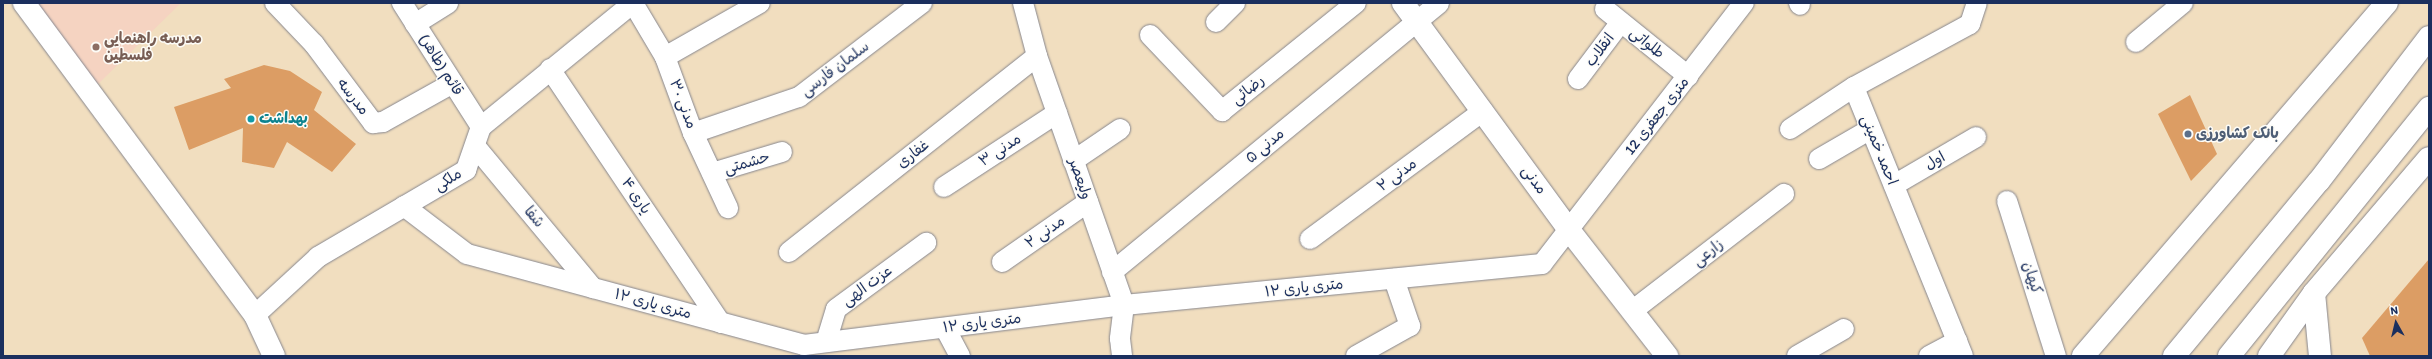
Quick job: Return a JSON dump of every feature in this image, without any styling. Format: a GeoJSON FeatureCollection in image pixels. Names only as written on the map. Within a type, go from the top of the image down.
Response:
{"type":"FeatureCollection","features":[{"type":"Feature","properties":{"kind":"main road"},"geometry":{"type":"LineString","coordinates":[[24,3],[255,315],[274,356]]}},
{"type":"Feature","properties":{"kind":"main road","name":"مدنی"},"geometry":{"type":"LineString","coordinates":[[1403,3],[1417,20],[1569,230],[1667,356]]}},
{"type":"Feature","properties":{"kind":"main road"},"geometry":{"type":"LineString","coordinates":[[2083,356],[2387,3]]}},
{"type":"Feature","properties":{"kind":"main road"},"geometry":{"type":"LineString","coordinates":[[2349,48],[2404,3]]}},
{"type":"Feature","properties":{"kind":"main road"},"geometry":{"type":"LineString","coordinates":[[2174,356],[2319,181],[2429,37]]}},
{"type":"Feature","properties":{"kind":"main road"},"geometry":{"type":"LineString","coordinates":[[2229,356],[2366,189],[2429,108]]}},
{"type":"Feature","properties":{"kind":"main road"},"geometry":{"type":"LineString","coordinates":[[2269,356],[2314,293],[2429,158]]}},
{"type":"Feature","properties":{"kind":"main road"},"geometry":{"type":"LineString","coordinates":[[2314,293],[2320,356]]}},
{"type":"Feature","properties":{"kind":"street","name":"مدرسه"},"geometry":{"type":"LineString","coordinates":[[274,3],[314,44],[373,122],[383,122],[453,83]]}},
{"type":"Feature","properties":{"kind":"street","name":"قائم (طاهر)"},"geometry":{"type":"LineString","coordinates":[[402,3],[453,83],[478,136]]}},
{"type":"Feature","properties":{"kind":"street"},"geometry":{"type":"LineString","coordinates":[[416,24],[448,3]]}},
{"type":"Feature","properties":{"kind":"street","name":"ملکی"},"geometry":{"type":"LineString","coordinates":[[255,315],[318,257],[466,170],[478,136],[550,69],[633,3]]}},
{"type":"Feature","properties":{"kind":"street","name":"مدنی ۳۰"},"geometry":{"type":"LineString","coordinates":[[633,3],[665,57],[693,133],[728,208]]}},
{"type":"Feature","properties":{"kind":"street"},"geometry":{"type":"LineString","coordinates":[[665,57],[760,3]]}},
{"type":"Feature","properties":{"kind":"street","name":"سلمان فارسی"},"geometry":{"type":"LineString","coordinates":[[693,133],[799,97],[922,3]]}},
{"type":"Feature","properties":{"kind":"street","name":"ولیعصر"},"geometry":{"type":"LineString","coordinates":[[1023,3],[1037,56],[1124,306],[1120,339],[1122,356]]}},
{"type":"Feature","properties":{"kind":"street"},"geometry":{"type":"LineString","coordinates":[[1216,22],[1235,3]]}},
{"type":"Feature","properties":{"kind":"street","name":"رضائی"},"geometry":{"type":"LineString","coordinates":[[1150,36],[1222,111],[1356,3]]}},
{"type":"Feature","properties":{"kind":"street","name":"مدنی ۵"},"geometry":{"type":"LineString","coordinates":[[1112,272],[1439,3]]}},
{"type":"Feature","properties":{"kind":"street","name":"12 متری جعفری"},"geometry":{"type":"LineString","coordinates":[[1569,230],[1744,3]]}},
{"type":"Feature","properties":{"kind":"street"},"geometry":{"type":"LineString","coordinates":[[1790,129],[1854,87],[1970,24],[1977,3]]}},
{"type":"Feature","properties":{"kind":"street"},"geometry":{"type":"LineString","coordinates":[[2136,42],[2183,3]]}},
{"type":"Feature","properties":{"kind":"street","name":"طلواتی"},"geometry":{"type":"LineString","coordinates":[[1606,9],[1688,76]]}},
{"type":"Feature","properties":{"kind":"street","name":"انقلاب"},"geometry":{"type":"LineString","coordinates":[[1578,79],[1621,22]]}},
{"type":"Feature","properties":{"kind":"street","name":"غفاری"},"geometry":{"type":"LineString","coordinates":[[789,252],[1037,56]]}},
{"type":"Feature","properties":{"kind":"street","name":"یاری ۴"},"geometry":{"type":"LineString","coordinates":[[550,69],[721,323]]}},
{"type":"Feature","properties":{"kind":"street","name":"احمد خمینی"},"geometry":{"type":"LineString","coordinates":[[1854,87],[1869,130],[1894,185],[1960,349]]}},
{"type":"Feature","properties":{"kind":"street","name":"مدنی ۲"},"geometry":{"type":"LineString","coordinates":[[1310,239],[1483,111]]}},
{"type":"Feature","properties":{"kind":"street","name":"مدنی ۳"},"geometry":{"type":"LineString","coordinates":[[944,187],[1057,113]]}},
{"type":"Feature","properties":{"kind":"street"},"geometry":{"type":"LineString","coordinates":[[1073,161],[1120,129]]}},
{"type":"Feature","properties":{"kind":"street"},"geometry":{"type":"LineString","coordinates":[[1819,159],[1869,130]]}},
{"type":"Feature","properties":{"kind":"street","name":"شفا"},"geometry":{"type":"LineString","coordinates":[[478,136],[593,288]]}},
{"type":"Feature","properties":{"kind":"street","name":"اول"},"geometry":{"type":"LineString","coordinates":[[1894,185],[1976,137]]}},
{"type":"Feature","properties":{"kind":"street","name":"حشمتی"},"geometry":{"type":"LineString","coordinates":[[712,173],[782,152]]}},
{"type":"Feature","properties":{"kind":"street","name":"زارعی"},"geometry":{"type":"LineString","coordinates":[[1632,311],[1784,194]]}},
{"type":"Feature","properties":{"kind":"street","name":"کیهان"},"geometry":{"type":"LineString","coordinates":[[2007,201],[2056,356]]}},
{"type":"Feature","properties":{"kind":"street","name":"مدنی ۲"},"geometry":{"type":"LineString","coordinates":[[1002,262],[1088,202]]}},
{"type":"Feature","properties":{"kind":"street","name":"۱۲ متری یاری"},"geometry":{"type":"LineString","coordinates":[[404,206],[467,254],[804,345],[1124,306],[1542,264],[1569,230]]}},
{"type":"Feature","properties":{"kind":"street","name":"عزت الهی"},"geometry":{"type":"LineString","coordinates":[[826,342],[836,309],[926,243]]}},
{"type":"Feature","properties":{"kind":"street"},"geometry":{"type":"LineString","coordinates":[[1356,356],[1410,326],[1394,279]]}},
{"type":"Feature","properties":{"kind":"street"},"geometry":{"type":"LineString","coordinates":[[945,328],[960,356]]}},
{"type":"Feature","properties":{"kind":"street"},"geometry":{"type":"LineString","coordinates":[[1798,356],[1844,329]]}},
{"type":"Feature","properties":{"kind":"street"},"geometry":{"type":"LineString","coordinates":[[1929,356],[1960,349]]}},
{"type":"Feature","properties":{"kind":"shaded area","name":"مدرسه راهنمایی فلسطین"},"geometry":{"type":"Polygon","coordinates":[[[24,3],[181,3],[90,92],[24,3]]]}},
{"type":"Feature","properties":{"kind":"building","name":"بهداشت"},"geometry":{"type":"Polygon","coordinates":[[[264,65],[290,71],[322,92],[314,110],[356,144],[332,172],[287,142],[274,168],[242,162],[243,128],[189,150],[174,107],[231,88],[224,79],[264,65]]]}},
{"type":"Feature","properties":{"kind":"building","name":"بانک کشاورزی"},"geometry":{"type":"Polygon","coordinates":[[[2190,95],[2217,154],[2191,181],[2158,114],[2190,95]]]}},
{"type":"Feature","properties":{"kind":"building"},"geometry":{"type":"Polygon","coordinates":[[[2429,259],[2429,356],[2370,356],[2362,338],[2429,259]]]}},
{"type":"Feature","properties":{"kind":"place","name":"مدرسه راهنمایی فلسطین"},"geometry":{"type":"Point","coordinates":[96,47]}},
{"type":"Feature","properties":{"kind":"place","name":"بهداشت"},"geometry":{"type":"Point","coordinates":[251,119]}},
{"type":"Feature","properties":{"kind":"place","name":"بانک کشاورزی"},"geometry":{"type":"Point","coordinates":[2188,134]}}]}
